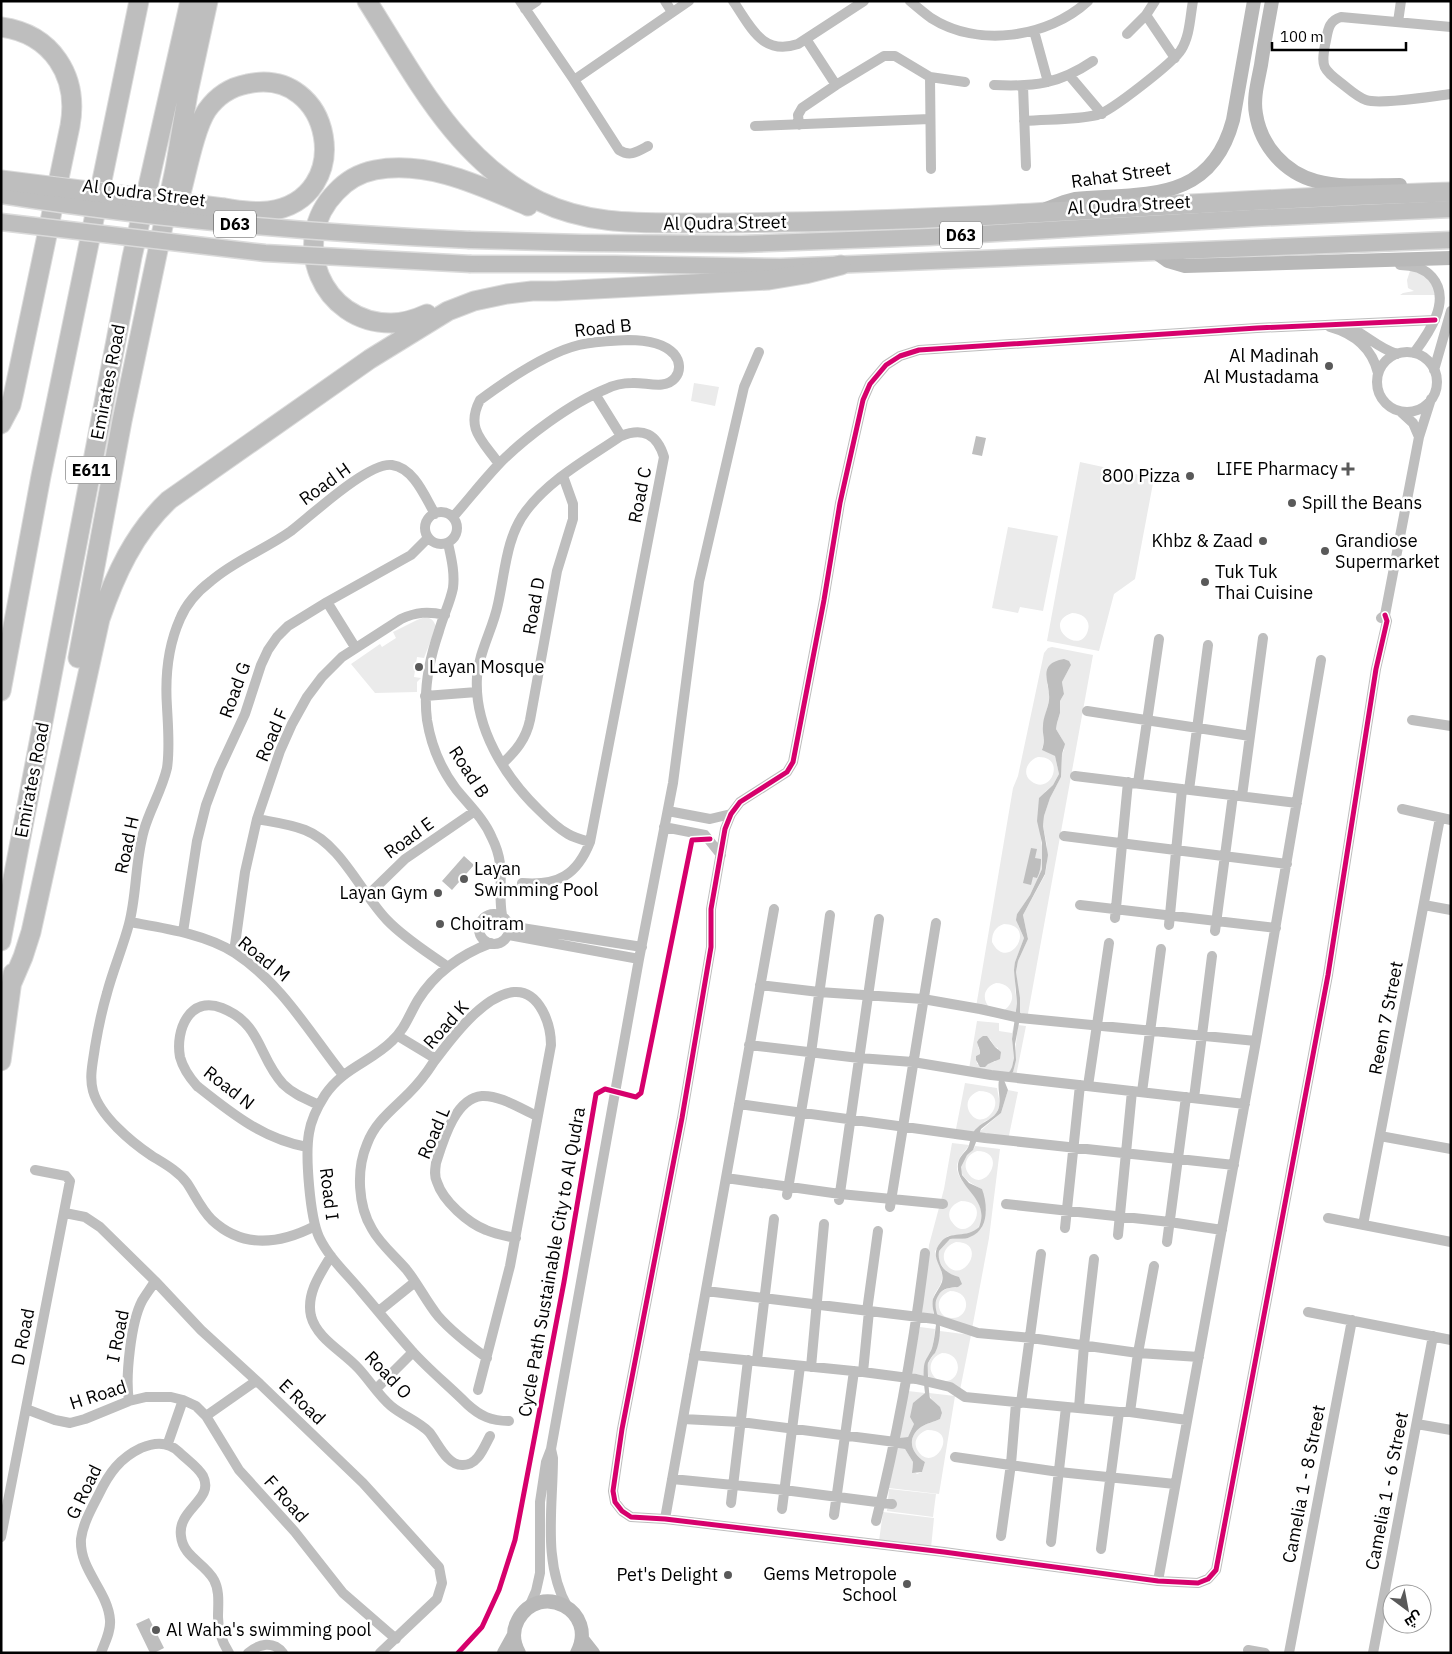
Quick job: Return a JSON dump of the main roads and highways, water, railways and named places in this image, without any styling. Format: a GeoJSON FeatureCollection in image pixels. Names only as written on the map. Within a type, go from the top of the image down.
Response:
{"type":"FeatureCollection","features":[{"type":"Feature","properties":{"kind":"highway","name":"E611"},"geometry":{"type":"LineString","coordinates":[[1,691],[41,476],[139,1]]}},
{"type":"Feature","properties":{"kind":"highway","name":"Emirates Road"},"geometry":{"type":"LineString","coordinates":[[1,941],[132,257],[190,1]]}},
{"type":"Feature","properties":{"kind":"highway"},"geometry":{"type":"LineString","coordinates":[[1,1061],[21,928],[63,736],[122,421],[208,1]]}},
{"type":"Feature","properties":{"kind":"highway"},"geometry":{"type":"LineString","coordinates":[[367,1],[443,118],[461,141],[498,175],[527,194],[566,212],[607,222],[635,224],[891,220],[1451,192]]}},
{"type":"Feature","properties":{"kind":"highway"},"geometry":{"type":"LineString","coordinates":[[1,28],[26,34],[50,50],[67,76],[73,105],[14,392],[11,404],[1,424]]}},
{"type":"Feature","properties":{"kind":"highway"},"geometry":{"type":"LineString","coordinates":[[1,180],[224,208],[260,212],[278,210],[302,197],[318,177],[326,151],[324,133],[318,116],[314,109],[294,91],[278,84],[260,82],[242,85],[219,97],[202,118],[164,261],[138,385],[122,421]]}},
{"type":"Feature","properties":{"kind":"highway"},"geometry":{"type":"LineString","coordinates":[[751,282],[733,278],[698,276],[568,281],[519,286],[466,297],[418,318],[400,322],[381,322],[355,314],[332,297],[317,271],[314,261],[313,241],[317,222],[326,203],[339,188],[356,177],[375,170],[402,168],[438,173],[470,182],[558,216],[604,225],[716,229],[759,223]]}},
{"type":"Feature","properties":{"kind":"highway"},"geometry":{"type":"LineString","coordinates":[[12,985],[31,932],[100,619],[112,584],[131,546],[159,509],[180,490],[370,360],[426,324],[461,306],[490,297],[532,291],[556,292],[751,282],[787,278],[841,265]]}},
{"type":"Feature","properties":{"kind":"main road","name":"Al Qudra Street"},"geometry":{"type":"LineString","coordinates":[[1,195],[138,214],[246,225],[470,240],[582,243],[741,244],[929,237],[1242,218],[1451,209]]}},
{"type":"Feature","properties":{"kind":"main road","name":"D63"},"geometry":{"type":"LineString","coordinates":[[1,222],[265,253],[471,264],[615,264],[781,268],[1451,240]]}},
{"type":"Feature","properties":{"kind":"place","name":"Al Madinah Al Mustadama"},"geometry":{"type":"Point","coordinates":[1329,366]}},
{"type":"Feature","properties":{"kind":"place","name":"LIFE Pharmacy"},"geometry":{"type":"Point","coordinates":[1348,469]}},
{"type":"Feature","properties":{"kind":"place","name":"800 Pizza"},"geometry":{"type":"Point","coordinates":[1190,476]}},
{"type":"Feature","properties":{"kind":"place","name":"Spill the Beans"},"geometry":{"type":"Point","coordinates":[1292,503]}},
{"type":"Feature","properties":{"kind":"place","name":"Khbz & Zaad"},"geometry":{"type":"Point","coordinates":[1263,541]}},
{"type":"Feature","properties":{"kind":"place","name":"Grandiose Supermarket"},"geometry":{"type":"Point","coordinates":[1325,551]}},
{"type":"Feature","properties":{"kind":"place","name":"Tuk Tuk Thai Cuisine"},"geometry":{"type":"Point","coordinates":[1205,582]}},
{"type":"Feature","properties":{"kind":"place","name":"Layan Mosque"},"geometry":{"type":"Point","coordinates":[419,667]}},
{"type":"Feature","properties":{"kind":"place","name":"Layan Swimming Pool"},"geometry":{"type":"Point","coordinates":[464,879]}},
{"type":"Feature","properties":{"kind":"place","name":"Layan Gym"},"geometry":{"type":"Point","coordinates":[438,893]}},
{"type":"Feature","properties":{"kind":"place","name":"Choitram"},"geometry":{"type":"Point","coordinates":[440,924]}},
{"type":"Feature","properties":{"kind":"place","name":"Pet's Delight"},"geometry":{"type":"Point","coordinates":[728,1575]}},
{"type":"Feature","properties":{"kind":"place","name":"Gems Metropole School"},"geometry":{"type":"Point","coordinates":[907,1584]}},
{"type":"Feature","properties":{"kind":"place","name":"Al Waha's swimming pool"},"geometry":{"type":"Point","coordinates":[156,1630]}}]}
